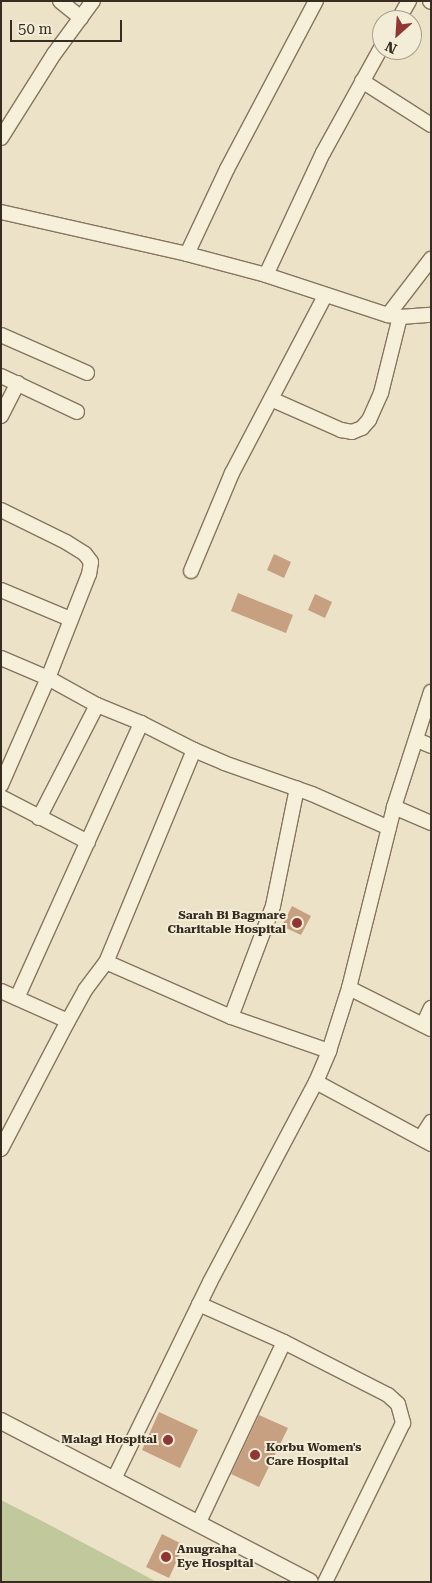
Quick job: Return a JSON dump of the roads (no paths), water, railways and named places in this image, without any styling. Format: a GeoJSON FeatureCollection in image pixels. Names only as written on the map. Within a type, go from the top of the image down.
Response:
{"type":"FeatureCollection","features":[{"type":"Feature","properties":{"kind":"street"},"geometry":{"type":"LineString","coordinates":[[60,1],[81,18]]}},
{"type":"Feature","properties":{"kind":"street"},"geometry":{"type":"LineString","coordinates":[[1,138],[54,54],[94,1]]}},
{"type":"Feature","properties":{"kind":"street"},"geometry":{"type":"LineString","coordinates":[[187,254],[227,170],[316,1]]}},
{"type":"Feature","properties":{"kind":"street"},"geometry":{"type":"LineString","coordinates":[[266,275],[323,153],[374,60]]}},
{"type":"Feature","properties":{"kind":"street"},"geometry":{"type":"LineString","coordinates":[[362,81],[431,125]]}},
{"type":"Feature","properties":{"kind":"street"},"geometry":{"type":"LineString","coordinates":[[1,212],[187,254],[266,275],[325,296],[394,316],[431,315]]}},
{"type":"Feature","properties":{"kind":"street"},"geometry":{"type":"LineString","coordinates":[[271,399],[341,430],[352,432],[362,428],[369,420],[381,393],[394,316],[431,259]]}},
{"type":"Feature","properties":{"kind":"street"},"geometry":{"type":"LineString","coordinates":[[191,571],[232,473],[325,296]]}},
{"type":"Feature","properties":{"kind":"street"},"geometry":{"type":"LineString","coordinates":[[1,336],[87,373]]}},
{"type":"Feature","properties":{"kind":"street"},"geometry":{"type":"LineString","coordinates":[[1,376],[78,412]]}},
{"type":"Feature","properties":{"kind":"street"},"geometry":{"type":"LineString","coordinates":[[1,416],[18,383]]}},
{"type":"Feature","properties":{"kind":"street"},"geometry":{"type":"LineString","coordinates":[[1,510],[66,542],[85,554],[91,562],[89,574],[48,678],[1,785]]}},
{"type":"Feature","properties":{"kind":"street"},"geometry":{"type":"LineString","coordinates":[[1,590],[70,619]]}},
{"type":"Feature","properties":{"kind":"street"},"geometry":{"type":"LineString","coordinates":[[1,658],[48,678],[97,705],[141,723],[194,750],[297,788],[389,828]]}},
{"type":"Feature","properties":{"kind":"street"},"geometry":{"type":"LineString","coordinates":[[114,1479],[199,1304],[316,1082],[329,1051],[349,988],[394,807],[431,692]]}},
{"type":"Feature","properties":{"kind":"street"},"geometry":{"type":"LineString","coordinates":[[39,818],[97,705]]}},
{"type":"Feature","properties":{"kind":"street"},"geometry":{"type":"LineString","coordinates":[[17,998],[141,723]]}},
{"type":"Feature","properties":{"kind":"street"},"geometry":{"type":"LineString","coordinates":[[417,740],[431,746]]}},
{"type":"Feature","properties":{"kind":"street"},"geometry":{"type":"LineString","coordinates":[[1,1149],[85,990],[106,962],[194,750]]}},
{"type":"Feature","properties":{"kind":"street"},"geometry":{"type":"LineString","coordinates":[[230,1017],[273,906],[297,788]]}},
{"type":"Feature","properties":{"kind":"street"},"geometry":{"type":"LineString","coordinates":[[1,797],[88,842]]}},
{"type":"Feature","properties":{"kind":"street"},"geometry":{"type":"LineString","coordinates":[[394,807],[431,823]]}},
{"type":"Feature","properties":{"kind":"street"},"geometry":{"type":"LineString","coordinates":[[106,962],[230,1017],[329,1051]]}},
{"type":"Feature","properties":{"kind":"street"},"geometry":{"type":"LineString","coordinates":[[349,988],[427,1027],[431,1008]]}},
{"type":"Feature","properties":{"kind":"street"},"geometry":{"type":"LineString","coordinates":[[1,991],[68,1021]]}},
{"type":"Feature","properties":{"kind":"street"},"geometry":{"type":"LineString","coordinates":[[316,1082],[426,1141],[431,1122]]}},
{"type":"Feature","properties":{"kind":"street"},"geometry":{"type":"LineString","coordinates":[[199,1304],[284,1342],[388,1395],[398,1404],[403,1423],[325,1582]]}},
{"type":"Feature","properties":{"kind":"street"},"geometry":{"type":"LineString","coordinates":[[198,1524],[284,1342]]}},
{"type":"Feature","properties":{"kind":"street"},"geometry":{"type":"LineString","coordinates":[[1,1421],[310,1582]]}},
{"type":"Feature","properties":{"kind":"place","name":"Sarah Bi Bagmare Charitable Hospital"},"geometry":{"type":"Point","coordinates":[297,923]}},
{"type":"Feature","properties":{"kind":"place","name":"Malagi Hospital"},"geometry":{"type":"Point","coordinates":[168,1440]}},
{"type":"Feature","properties":{"kind":"place","name":"Korbu Women's Care Hospital"},"geometry":{"type":"Point","coordinates":[255,1455]}},
{"type":"Feature","properties":{"kind":"place","name":"Anugraha Eye Hospital"},"geometry":{"type":"Point","coordinates":[166,1557]}}]}
